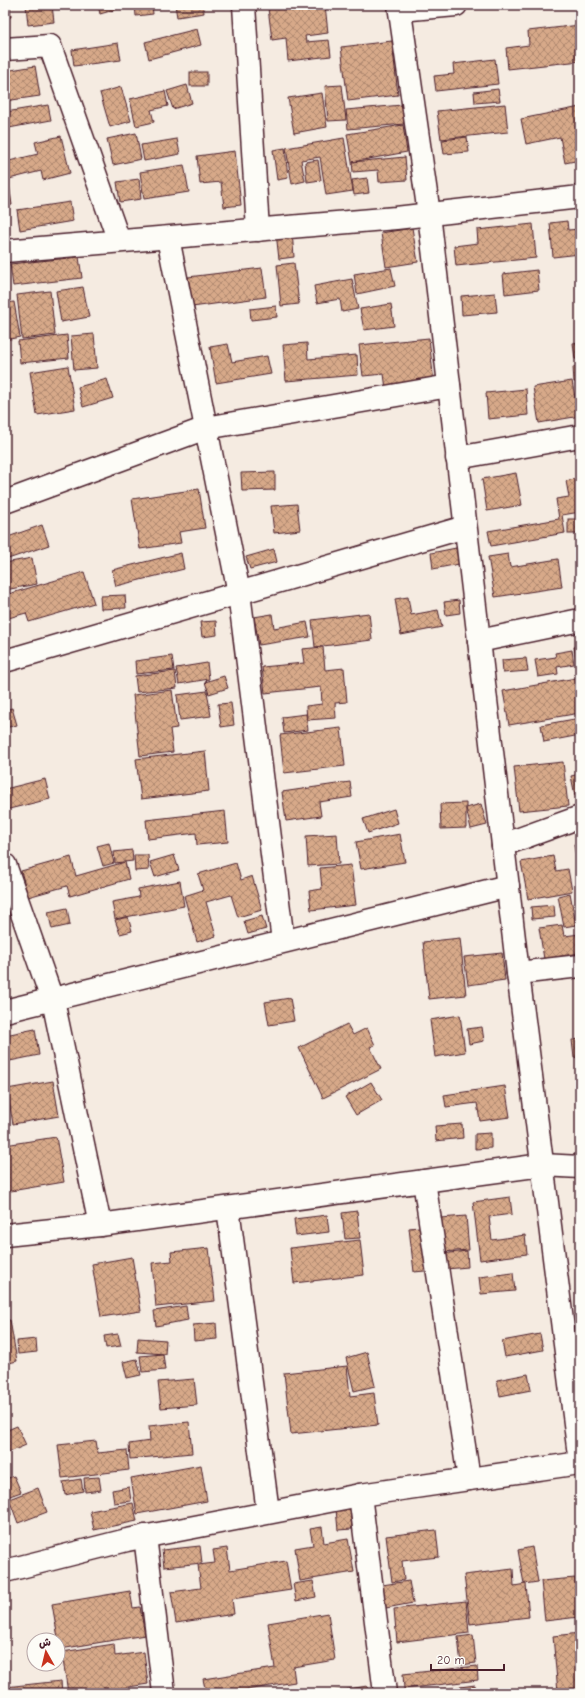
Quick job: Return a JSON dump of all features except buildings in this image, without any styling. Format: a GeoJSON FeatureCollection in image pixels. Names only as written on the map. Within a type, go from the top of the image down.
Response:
{"type":"FeatureCollection","features":[{"type":"Feature","properties":{"kind":"street"},"geometry":{"type":"LineString","coordinates":[[244,5],[258,230]]}},
{"type":"Feature","properties":{"kind":"street"},"geometry":{"type":"LineString","coordinates":[[5,1571],[145,1536],[268,1512],[360,1495],[580,1463],[518,973],[429,214],[400,7],[456,5]]}},
{"type":"Feature","properties":{"kind":"street"},"geometry":{"type":"LineString","coordinates":[[5,49],[50,46],[119,242]]}},
{"type":"Feature","properties":{"kind":"street"},"geometry":{"type":"LineString","coordinates":[[5,251],[168,238],[429,214],[580,197]]}},
{"type":"Feature","properties":{"kind":"street"},"geometry":{"type":"LineString","coordinates":[[168,238],[239,593],[283,941]]}},
{"type":"Feature","properties":{"kind":"street"},"geometry":{"type":"LineString","coordinates":[[5,502],[206,428],[449,386]]}},
{"type":"Feature","properties":{"kind":"street"},"geometry":{"type":"LineString","coordinates":[[457,458],[580,436]]}},
{"type":"Feature","properties":{"kind":"street"},"geometry":{"type":"LineString","coordinates":[[5,661],[465,527]]}},
{"type":"Feature","properties":{"kind":"street"},"geometry":{"type":"LineString","coordinates":[[479,641],[580,620]]}},
{"type":"Feature","properties":{"kind":"street"},"geometry":{"type":"LineString","coordinates":[[503,845],[580,817]]}},
{"type":"Feature","properties":{"kind":"street"},"geometry":{"type":"LineString","coordinates":[[5,865],[52,1000],[100,1225]]}},
{"type":"Feature","properties":{"kind":"street"},"geometry":{"type":"LineString","coordinates":[[5,1010],[52,1000],[283,941],[508,886]]}},
{"type":"Feature","properties":{"kind":"street"},"geometry":{"type":"LineString","coordinates":[[518,973],[580,966]]}},
{"type":"Feature","properties":{"kind":"street"},"geometry":{"type":"LineString","coordinates":[[5,1235],[100,1225],[542,1166],[580,1167]]}},
{"type":"Feature","properties":{"kind":"street"},"geometry":{"type":"LineString","coordinates":[[424,1181],[469,1479]]}},
{"type":"Feature","properties":{"kind":"street"},"geometry":{"type":"LineString","coordinates":[[228,1208],[268,1512]]}},
{"type":"Feature","properties":{"kind":"street"},"geometry":{"type":"LineString","coordinates":[[360,1495],[385,1693]]}},
{"type":"Feature","properties":{"kind":"street"},"geometry":{"type":"LineString","coordinates":[[145,1536],[164,1693]]}}]}
